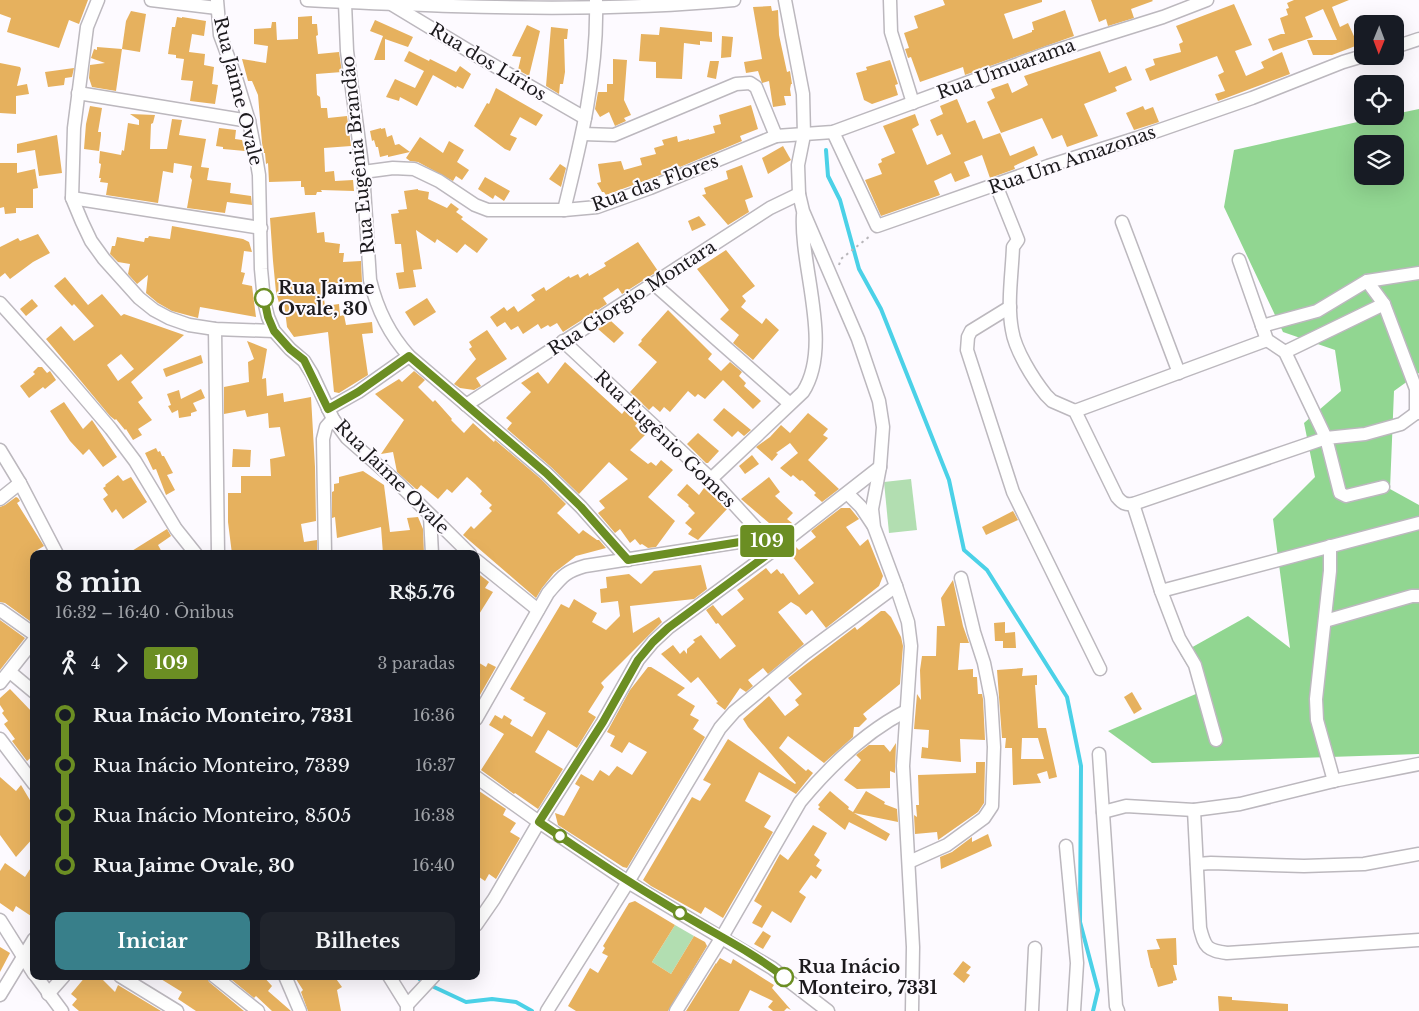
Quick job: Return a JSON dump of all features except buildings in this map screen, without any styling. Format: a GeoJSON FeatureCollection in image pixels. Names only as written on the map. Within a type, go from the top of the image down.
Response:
{"type":"FeatureCollection","features":[{"type":"Feature","properties":{"kind":"street"},"geometry":{"type":"LineString","coordinates":[[98,0],[88,27],[74,128],[72,198],[91,241],[104,259],[139,298],[154,310],[169,318],[189,325],[215,329],[274,331]]}},
{"type":"Feature","properties":{"kind":"street"},"geometry":{"type":"LineString","coordinates":[[151,0],[217,4]]}},
{"type":"Feature","properties":{"kind":"street"},"geometry":{"type":"LineString","coordinates":[[307,0],[392,4],[489,3],[678,6],[734,0]]}},
{"type":"Feature","properties":{"kind":"street"},"geometry":{"type":"LineString","coordinates":[[785,0],[803,94],[804,135],[798,165],[799,194],[803,211],[858,339],[879,401],[882,427],[880,468],[872,509],[874,527]]}},
{"type":"Feature","properties":{"kind":"street"},"geometry":{"type":"LineString","coordinates":[[890,0],[892,32],[913,103]]}},
{"type":"Feature","properties":{"kind":"street","name":"Rua Umuarama"},"geometry":{"type":"LineString","coordinates":[[804,135],[833,132],[1048,53],[1207,0]]}},
{"type":"Feature","properties":{"kind":"street","name":"Rua Eugênia Brandão"},"geometry":{"type":"LineString","coordinates":[[345,3],[349,74],[363,172],[370,280],[382,317],[398,344],[409,356],[546,473],[581,507],[628,560]]}},
{"type":"Feature","properties":{"kind":"street","name":"Rua Jaime Ovale"},"geometry":{"type":"LineString","coordinates":[[217,4],[220,35],[249,121],[259,175],[261,269],[264,301],[274,331],[290,349],[304,360],[330,414],[347,438],[398,483],[466,550]]}},
{"type":"Feature","properties":{"kind":"street","name":"Rua dos Lírios"},"geometry":{"type":"LineString","coordinates":[[392,4],[497,68],[585,118]]}},
{"type":"Feature","properties":{"kind":"street"},"geometry":{"type":"LineString","coordinates":[[564,210],[583,134],[594,52],[596,4]]}},
{"type":"Feature","properties":{"kind":"street"},"geometry":{"type":"LineString","coordinates":[[1404,44],[1419,39]]}},
{"type":"Feature","properties":{"kind":"street","name":"Rua Um Amazonas"},"geometry":{"type":"LineString","coordinates":[[833,132],[877,226],[1217,110],[1354,59]]}},
{"type":"Feature","properties":{"kind":"street"},"geometry":{"type":"LineString","coordinates":[[583,134],[606,136],[625,131],[745,82],[756,87],[776,136]]}},
{"type":"Feature","properties":{"kind":"street"},"geometry":{"type":"LineString","coordinates":[[78,93],[249,121]]}},
{"type":"Feature","properties":{"kind":"street","name":"Rua das Flores"},"geometry":{"type":"LineString","coordinates":[[363,172],[393,168],[414,169],[439,181],[476,205],[488,210],[582,209],[606,204],[650,188],[776,136],[804,135]]}},
{"type":"Feature","properties":{"kind":"street"},"geometry":{"type":"LineString","coordinates":[[996,184],[1018,240],[1013,247],[1010,308],[1014,342],[1042,390],[1052,401],[1075,411],[1117,497],[1126,504],[1133,504],[1326,438],[1365,434],[1401,424],[1417,413],[1416,389],[1384,304],[1367,281]]}},
{"type":"Feature","properties":{"kind":"street","name":"Rua Giorgio Montara"},"geometry":{"type":"LineString","coordinates":[[466,404],[770,208],[799,194]]}},
{"type":"Feature","properties":{"kind":"street"},"geometry":{"type":"LineString","coordinates":[[72,198],[260,228]]}},
{"type":"Feature","properties":{"kind":"street"},"geometry":{"type":"LineString","coordinates":[[711,479],[803,392],[810,381],[814,365],[815,344],[813,308],[802,228],[803,211]]}},
{"type":"Feature","properties":{"kind":"street"},"geometry":{"type":"LineString","coordinates":[[1122,222],[1179,373]]}},
{"type":"Feature","properties":{"kind":"street"},"geometry":{"type":"LineString","coordinates":[[1239,260],[1267,340],[1285,352],[1326,438],[1340,493],[1346,496],[1383,487]]}},
{"type":"Feature","properties":{"kind":"street"},"geometry":{"type":"LineString","coordinates":[[1262,326],[1317,311],[1367,281],[1419,273]]}},
{"type":"Feature","properties":{"kind":"street"},"geometry":{"type":"LineString","coordinates":[[654,284],[789,404]]}},
{"type":"Feature","properties":{"kind":"street"},"geometry":{"type":"LineString","coordinates":[[0,303],[4,318],[64,374],[111,429],[134,461],[191,550]]}},
{"type":"Feature","properties":{"kind":"street"},"geometry":{"type":"LineString","coordinates":[[1285,352],[1384,304]]}},
{"type":"Feature","properties":{"kind":"street"},"geometry":{"type":"LineString","coordinates":[[1010,308],[971,331],[968,337],[967,350],[1013,492],[1100,670]]}},
{"type":"Feature","properties":{"kind":"street"},"geometry":{"type":"LineString","coordinates":[[215,329],[218,550]]}},
{"type":"Feature","properties":{"kind":"street"},"geometry":{"type":"LineString","coordinates":[[1075,411],[1267,340]]}},
{"type":"Feature","properties":{"kind":"street","name":"Rua Eugênio Gomes"},"geometry":{"type":"LineString","coordinates":[[563,341],[711,479],[775,549]]}},
{"type":"Feature","properties":{"kind":"street"},"geometry":{"type":"LineString","coordinates":[[325,550],[323,439],[330,414],[409,356]]}},
{"type":"Feature","properties":{"kind":"street"},"geometry":{"type":"LineString","coordinates":[[0,450],[20,483],[55,550]]}},
{"type":"Feature","properties":{"kind":"street"},"geometry":{"type":"LineString","coordinates":[[480,919],[603,722],[638,660],[653,642],[668,628],[880,468]]}},
{"type":"Feature","properties":{"kind":"street"},"geometry":{"type":"LineString","coordinates":[[0,499],[20,483]]}},
{"type":"Feature","properties":{"kind":"street"},"geometry":{"type":"LineString","coordinates":[[848,494],[861,507],[874,527],[908,622],[911,646],[904,766],[913,947],[912,1011]]}},
{"type":"Feature","properties":{"kind":"street"},"geometry":{"type":"LineString","coordinates":[[1133,504],[1161,591],[1179,638],[1195,665],[1216,740]]}},
{"type":"Feature","properties":{"kind":"street"},"geometry":{"type":"LineString","coordinates":[[430,516],[432,550]]}},
{"type":"Feature","properties":{"kind":"street"},"geometry":{"type":"LineString","coordinates":[[1161,591],[1419,523]]}},
{"type":"Feature","properties":{"kind":"street"},"geometry":{"type":"LineString","coordinates":[[480,712],[538,610],[557,582],[570,571],[585,566],[765,538]]}},
{"type":"Feature","properties":{"kind":"street"},"geometry":{"type":"LineString","coordinates":[[1330,546],[1330,572],[1316,699],[1317,720],[1334,781]]}},
{"type":"Feature","properties":{"kind":"street"},"geometry":{"type":"LineString","coordinates":[[480,563],[538,610]]}},
{"type":"Feature","properties":{"kind":"street"},"geometry":{"type":"LineString","coordinates":[[910,862],[948,845],[984,818],[992,806],[994,747],[991,698],[984,663],[974,632],[961,578]]}},
{"type":"Feature","properties":{"kind":"street"},"geometry":{"type":"LineString","coordinates":[[547,1011],[628,882],[720,728],[734,712],[804,654],[896,586]]}},
{"type":"Feature","properties":{"kind":"street"},"geometry":{"type":"LineString","coordinates":[[1325,621],[1412,596],[1419,596]]}},
{"type":"Feature","properties":{"kind":"street"},"geometry":{"type":"LineString","coordinates":[[0,610],[30,631]]}},
{"type":"Feature","properties":{"kind":"street"},"geometry":{"type":"LineString","coordinates":[[0,683],[30,645]]}},
{"type":"Feature","properties":{"kind":"street"},"geometry":{"type":"LineString","coordinates":[[10,672],[30,689]]}},
{"type":"Feature","properties":{"kind":"street"},"geometry":{"type":"LineString","coordinates":[[676,1011],[722,937],[800,802],[815,784],[867,736],[888,720],[906,711]]}},
{"type":"Feature","properties":{"kind":"street"},"geometry":{"type":"LineString","coordinates":[[0,739],[30,779]]}},
{"type":"Feature","properties":{"kind":"street"},"geometry":{"type":"LineString","coordinates":[[1099,754],[1118,1011]]}},
{"type":"Feature","properties":{"kind":"street"},"geometry":{"type":"LineString","coordinates":[[1103,812],[1126,806],[1194,810],[1240,804],[1334,781],[1419,764]]}},
{"type":"Feature","properties":{"kind":"street"},"geometry":{"type":"LineString","coordinates":[[480,780],[628,882],[772,968],[828,1011]]}},
{"type":"Feature","properties":{"kind":"street"},"geometry":{"type":"LineString","coordinates":[[1194,810],[1200,928],[1204,943],[1212,951],[1227,953],[1419,940]]}},
{"type":"Feature","properties":{"kind":"street"},"geometry":{"type":"LineString","coordinates":[[1066,846],[1077,963],[1074,1011]]}},
{"type":"Feature","properties":{"kind":"street"},"geometry":{"type":"LineString","coordinates":[[1197,864],[1304,866],[1364,864],[1419,854]]}},
{"type":"Feature","properties":{"kind":"street"},"geometry":{"type":"LineString","coordinates":[[0,920],[30,968]]}},
{"type":"Feature","properties":{"kind":"street"},"geometry":{"type":"LineString","coordinates":[[0,995],[30,945]]}},
{"type":"Feature","properties":{"kind":"street"},"geometry":{"type":"LineString","coordinates":[[1032,1011],[1035,948]]}},
{"type":"Feature","properties":{"kind":"street"},"geometry":{"type":"LineString","coordinates":[[38,980],[62,1011]]}},
{"type":"Feature","properties":{"kind":"street"},"geometry":{"type":"LineString","coordinates":[[48,994],[60,980]]}},
{"type":"Feature","properties":{"kind":"street"},"geometry":{"type":"LineString","coordinates":[[127,980],[177,1011]]}},
{"type":"Feature","properties":{"kind":"street"},"geometry":{"type":"LineString","coordinates":[[219,980],[258,1011]]}},
{"type":"Feature","properties":{"kind":"street"},"geometry":{"type":"LineString","coordinates":[[287,980],[300,1011]]}},
{"type":"Feature","properties":{"kind":"street"},"geometry":{"type":"LineString","coordinates":[[391,980],[407,1008],[431,980]]}},
{"type":"Feature","properties":{"kind":"path"},"geometry":{"type":"LineString","coordinates":[[841,259],[867,239]]}},
{"type":"Feature","properties":{"kind":"green space"},"geometry":{"type":"Polygon","coordinates":[[[1419,109],[1419,373],[1394,391],[1390,489],[1419,505],[1419,754],[1152,763],[1108,731],[1203,691],[1180,654],[1248,616],[1290,648],[1273,519],[1315,477],[1304,423],[1341,391],[1335,350],[1283,332],[1224,207],[1234,150],[1354,123],[1354,125],[1404,125],[1404,112],[1419,109]]]}},
{"type":"Feature","properties":{"kind":"green space"},"geometry":{"type":"Polygon","coordinates":[[[911,479],[917,530],[889,533],[884,482],[911,479]]]}},
{"type":"Feature","properties":{"kind":"green space"},"geometry":{"type":"Polygon","coordinates":[[[675,925],[694,936],[671,974],[652,962],[675,925]]]}},
{"type":"Feature","properties":{"kind":"waterway"},"geometry":{"type":"LineString","coordinates":[[826,150],[828,176],[840,200],[859,269],[881,309],[949,480],[964,550],[987,570],[1067,697],[1081,766],[1080,922],[1098,990],[1093,1011]]}},
{"type":"Feature","properties":{"kind":"waterway"},"geometry":{"type":"LineString","coordinates":[[434,987],[466,1002],[492,999],[516,1002],[532,1011]]}},
{"type":"Feature","properties":{"kind":"bus line","name":"109"},"geometry":{"type":"LineString","coordinates":[[264,298],[268,317],[274,331],[290,349],[304,360],[328,409],[358,392],[409,356],[546,473],[581,507],[628,560],[765,538],[775,549],[668,628],[653,642],[638,660],[603,722],[539,822],[628,882],[722,937],[784,977]]}},
{"type":"Feature","properties":{"kind":"place","name":"Rua Jaime Ovale, 30"},"geometry":{"type":"Point","coordinates":[264,298]}},
{"type":"Feature","properties":{"kind":"place","name":"Rua Inácio Monteiro, 7331"},"geometry":{"type":"Point","coordinates":[784,977]}}]}
